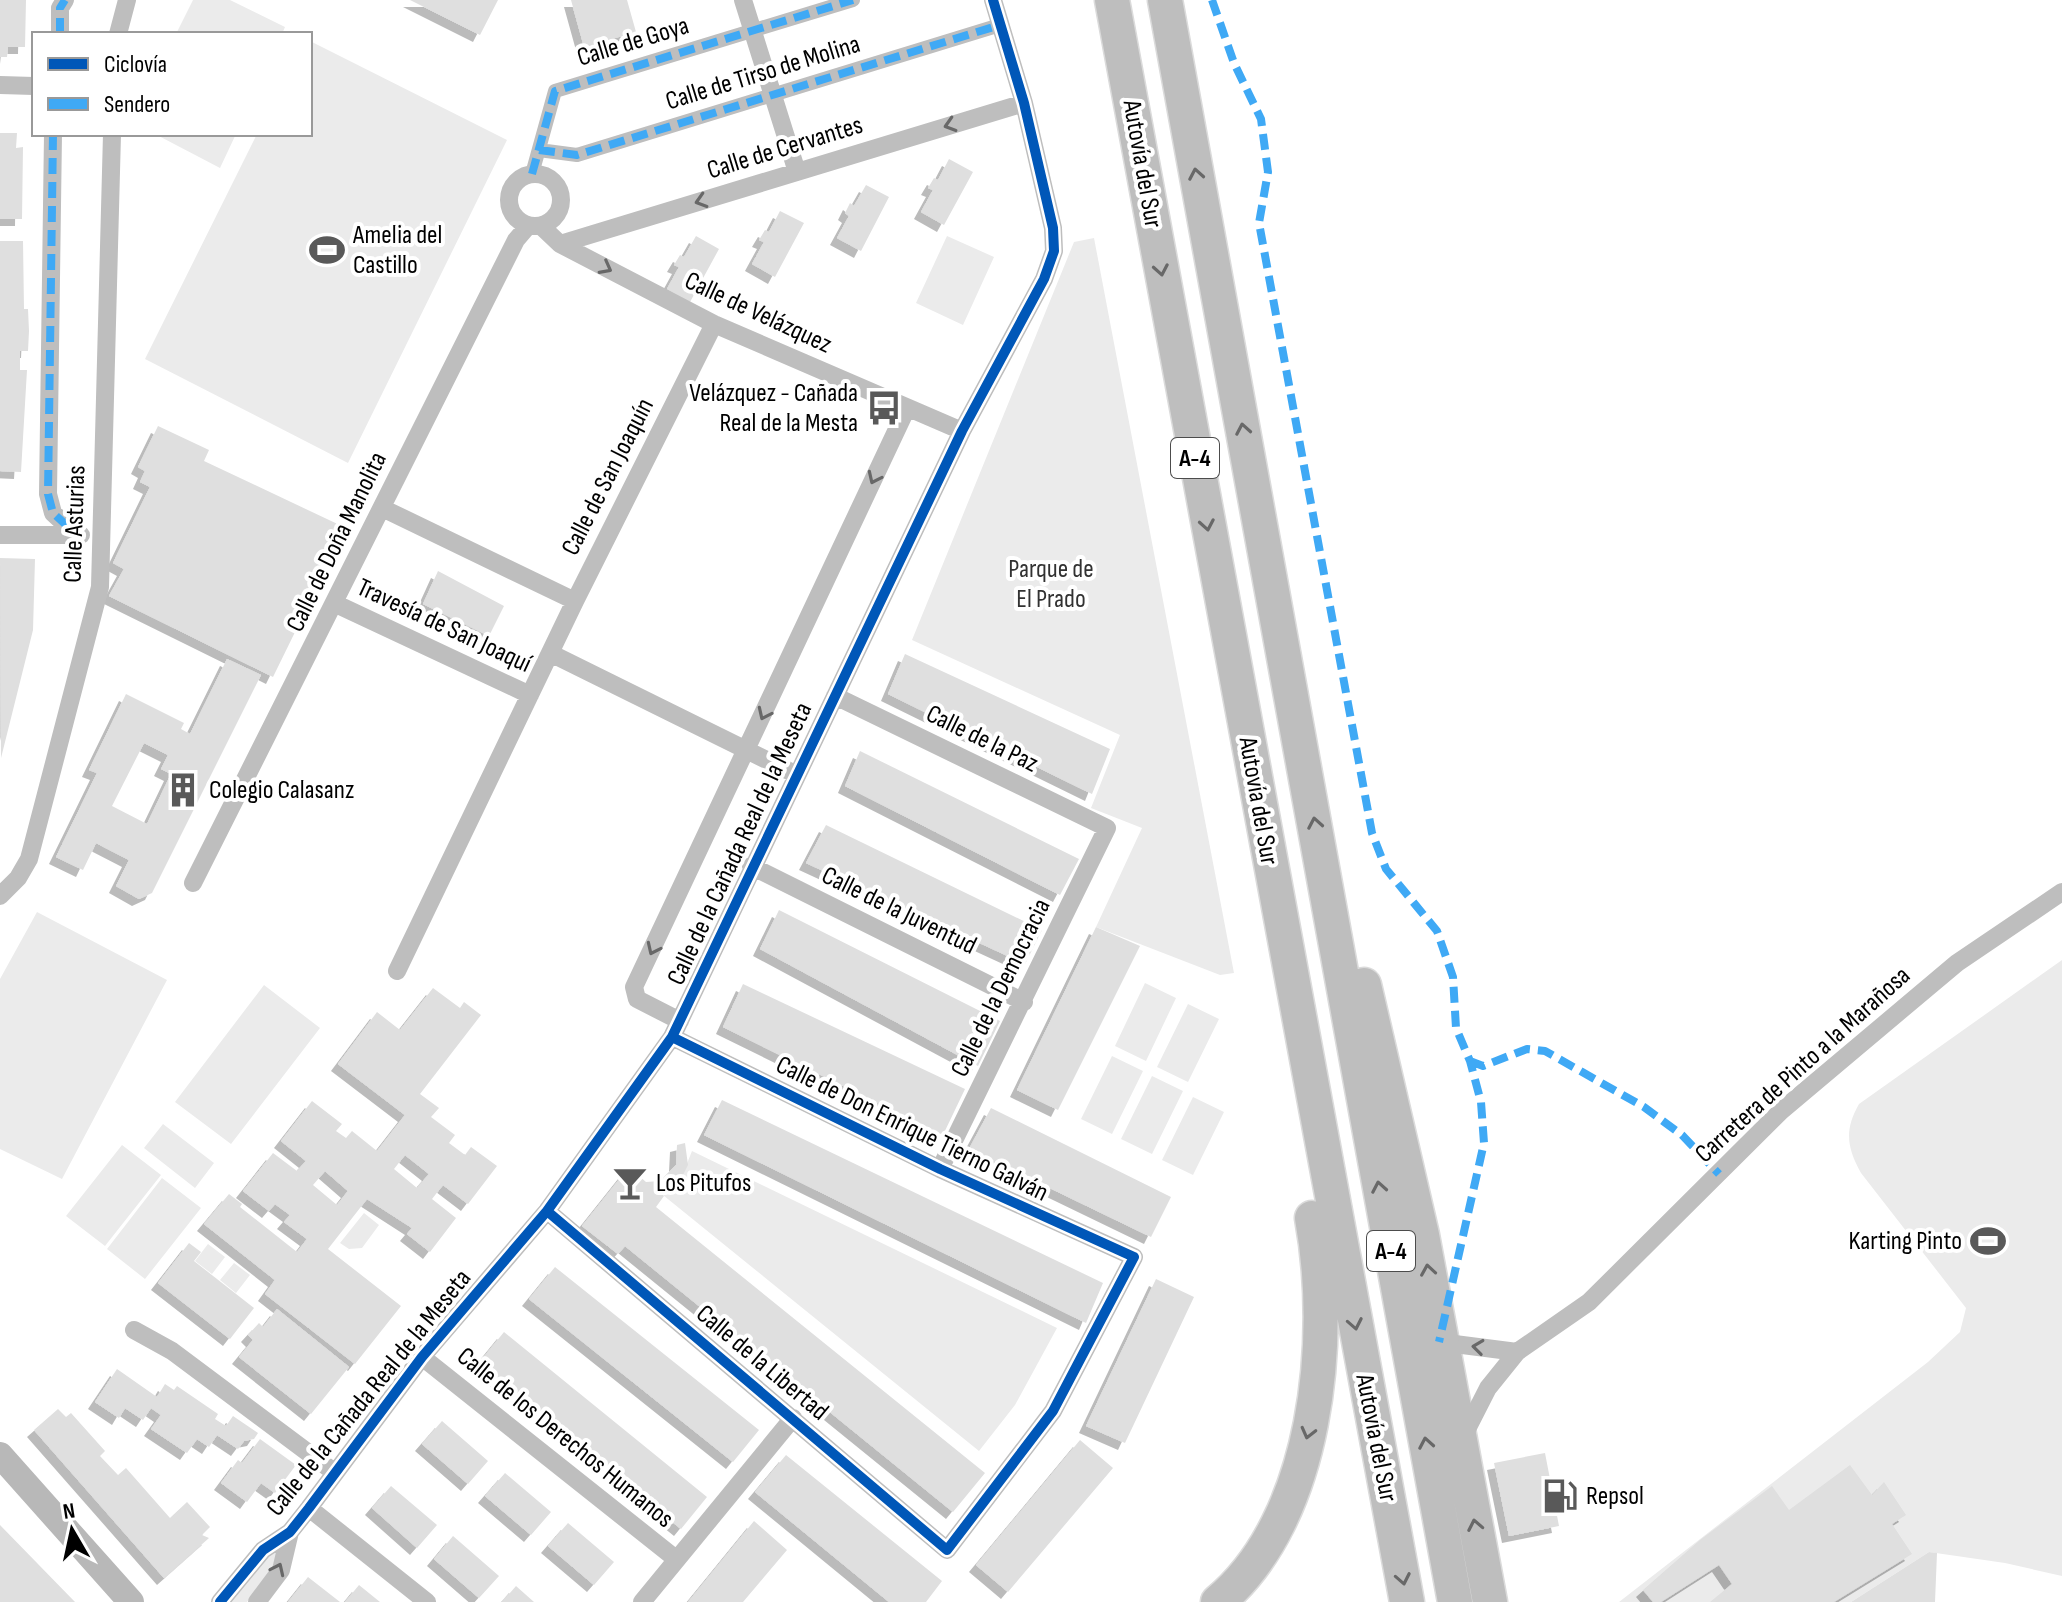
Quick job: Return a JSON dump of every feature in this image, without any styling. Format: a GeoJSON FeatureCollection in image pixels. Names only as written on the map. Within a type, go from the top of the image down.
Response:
{"type":"FeatureCollection","features":[{"type":"Feature","properties":{"kind":"highway","name":"Autovía del Sur"},"geometry":{"type":"LineString","coordinates":[[1112,0],[1407,1602]]}},
{"type":"Feature","properties":{"kind":"highway","name":"Autovía del Sur"},"geometry":{"type":"LineString","coordinates":[[1165,0],[1455,1602]]}},
{"type":"Feature","properties":{"kind":"highway"},"geometry":{"type":"LineString","coordinates":[[1330,900],[1359,959],[1422,1235],[1439,1342],[1490,1602]]}},
{"type":"Feature","properties":{"kind":"highway"},"geometry":{"type":"LineString","coordinates":[[1218,1602],[1235,1588],[1257,1559],[1282,1516],[1313,1415],[1319,1356],[1319,1258],[1278,1035],[1279,917]]}},
{"type":"Feature","properties":{"kind":"main road"},"geometry":{"type":"LineString","coordinates":[[0,1455],[131,1602]]}},
{"type":"Feature","properties":{"kind":"street"},"geometry":{"type":"LineString","coordinates":[[60,32],[60,8],[65,0]]}},
{"type":"Feature","properties":{"kind":"street"},"geometry":{"type":"LineString","coordinates":[[119,32],[127,0]]}},
{"type":"Feature","properties":{"kind":"street"},"geometry":{"type":"LineString","coordinates":[[743,0],[797,172]]}},
{"type":"Feature","properties":{"kind":"street","name":"Calle de Goya"},"geometry":{"type":"LineString","coordinates":[[532,174],[555,91],[853,0]]}},
{"type":"Feature","properties":{"kind":"street","name":"Calle de la Cañada Real de la Meseta"},"geometry":{"type":"LineString","coordinates":[[220,1602],[263,1550],[290,1532],[422,1357],[547,1211],[676,1029],[751,866],[962,431],[1044,279],[1054,251],[1053,228],[1024,103],[993,0]]}},
{"type":"Feature","properties":{"kind":"street","name":"Calle de Tirso de Molina"},"geometry":{"type":"LineString","coordinates":[[539,150],[577,155],[1000,25]]}},
{"type":"Feature","properties":{"kind":"street"},"geometry":{"type":"LineString","coordinates":[[0,85],[32,86]]}},
{"type":"Feature","properties":{"kind":"street","name":"Calle de Cervantes"},"geometry":{"type":"LineString","coordinates":[[560,244],[1024,103]]}},
{"type":"Feature","properties":{"kind":"street","name":"Calle Asturias"},"geometry":{"type":"LineString","coordinates":[[53,136],[48,494],[53,513],[77,535]]}},
{"type":"Feature","properties":{"kind":"street","name":"Calle Asturias"},"geometry":{"type":"LineString","coordinates":[[0,896],[18,878],[29,859],[89,641],[100,587],[112,136]]}},
{"type":"Feature","properties":{"kind":"street"},"geometry":{"type":"LineString","coordinates":[[532,174],[550,178],[560,191],[562,200],[556,217],[534,226],[514,215],[509,198],[516,181],[532,174]]}},
{"type":"Feature","properties":{"kind":"street","name":"Calle de Velázquez"},"geometry":{"type":"LineString","coordinates":[[534,226],[560,244],[714,324],[962,431]]}},
{"type":"Feature","properties":{"kind":"street","name":"Calle de Doña Manolita"},"geometry":{"type":"LineString","coordinates":[[193,883],[336,604],[516,240],[534,226]]}},
{"type":"Feature","properties":{"kind":"street","name":"Calle de San Joaquín"},"geometry":{"type":"LineString","coordinates":[[397,971],[575,601],[714,324]]}},
{"type":"Feature","properties":{"kind":"street","name":"Calle de Don Enrique Tierno Galván"},"geometry":{"type":"LineString","coordinates":[[907,408],[634,987],[637,999],[676,1029],[940,1169],[1134,1257],[1053,1411],[947,1550]]}},
{"type":"Feature","properties":{"kind":"street"},"geometry":{"type":"LineString","coordinates":[[382,508],[575,601]]}},
{"type":"Feature","properties":{"kind":"street"},"geometry":{"type":"LineString","coordinates":[[0,535],[101,535]]}},
{"type":"Feature","properties":{"kind":"street","name":"Travesía de San Joaquí"},"geometry":{"type":"LineString","coordinates":[[336,604],[530,695]]}},
{"type":"Feature","properties":{"kind":"street"},"geometry":{"type":"LineString","coordinates":[[550,653],[797,775]]}},
{"type":"Feature","properties":{"kind":"street","name":"Calle de la Paz"},"geometry":{"type":"LineString","coordinates":[[835,696],[1107,828]]}},
{"type":"Feature","properties":{"kind":"street","name":"Calle de la Democracia"},"geometry":{"type":"LineString","coordinates":[[940,1169],[1107,828]]}},
{"type":"Feature","properties":{"kind":"street","name":"Calle de la Juventud"},"geometry":{"type":"LineString","coordinates":[[751,866],[1024,1002]]}},
{"type":"Feature","properties":{"kind":"street","name":"Carretera de Pinto a la Marañosa"},"geometry":{"type":"LineString","coordinates":[[1460,1443],[1488,1388],[1517,1352],[1589,1302],[1781,1111],[1957,963],[2062,892]]}},
{"type":"Feature","properties":{"kind":"street","name":"Calle de la Libertad"},"geometry":{"type":"LineString","coordinates":[[547,1211],[947,1550]]}},
{"type":"Feature","properties":{"kind":"street"},"geometry":{"type":"LineString","coordinates":[[134,1330],[172,1351],[334,1472]]}},
{"type":"Feature","properties":{"kind":"street"},"geometry":{"type":"LineString","coordinates":[[1439,1342],[1517,1352]]}},
{"type":"Feature","properties":{"kind":"street","name":"Calle de los Derechos Humanos"},"geometry":{"type":"LineString","coordinates":[[422,1357],[676,1559]]}},
{"type":"Feature","properties":{"kind":"street"},"geometry":{"type":"LineString","coordinates":[[642,1602],[793,1418]]}},
{"type":"Feature","properties":{"kind":"street"},"geometry":{"type":"LineString","coordinates":[[309,1508],[427,1602]]}},
{"type":"Feature","properties":{"kind":"street","name":"Calle de la Cañada Real de la Meseta"},"geometry":{"type":"LineString","coordinates":[[257,1602],[281,1570],[290,1532]]}},
{"type":"Feature","properties":{"kind":"green space"},"geometry":{"type":"Polygon","coordinates":[[[193,0],[230,0],[285,27],[283,32],[177,32],[193,0]]]}},
{"type":"Feature","properties":{"kind":"green space","name":"Amelia del Castillo"},"geometry":{"type":"Polygon","coordinates":[[[312,42],[507,140],[348,463],[145,359],[256,136],[312,136],[312,42]]]}},
{"type":"Feature","properties":{"kind":"green space"},"geometry":{"type":"Polygon","coordinates":[[[159,136],[235,136],[220,168],[159,136]]]}},
{"type":"Feature","properties":{"kind":"green space"},"geometry":{"type":"Polygon","coordinates":[[[947,236],[994,257],[963,325],[916,303],[947,236]]]}},
{"type":"Feature","properties":{"kind":"green space","name":"Parque de El Prado"},"geometry":{"type":"Polygon","coordinates":[[[1094,238],[1234,973],[1220,975],[1096,927],[1142,828],[1091,808],[1120,735],[912,640],[1074,242],[1094,238]]]}},
{"type":"Feature","properties":{"kind":"green space"},"geometry":{"type":"Polygon","coordinates":[[[37,912],[167,980],[62,1179],[0,1149],[0,979],[37,912]]]}},
{"type":"Feature","properties":{"kind":"green space","name":"Karting Pinto"},"geometry":{"type":"Polygon","coordinates":[[[2062,960],[2062,1576],[2005,1563],[1929,1552],[1851,1602],[1619,1602],[1928,1362],[1960,1332],[1966,1308],[1861,1173],[1850,1147],[1851,1122],[1859,1104],[2062,960]]]}},
{"type":"Feature","properties":{"kind":"green space"},"geometry":{"type":"Polygon","coordinates":[[[1145,983],[1176,998],[1146,1061],[1115,1046],[1145,983]]]}},
{"type":"Feature","properties":{"kind":"green space"},"geometry":{"type":"Polygon","coordinates":[[[264,985],[320,1028],[231,1144],[175,1102],[264,985]]]}},
{"type":"Feature","properties":{"kind":"green space"},"geometry":{"type":"Polygon","coordinates":[[[1188,1004],[1219,1019],[1188,1082],[1157,1067],[1188,1004]]]}},
{"type":"Feature","properties":{"kind":"green space"},"geometry":{"type":"Polygon","coordinates":[[[1112,1056],[1143,1071],[1112,1134],[1081,1119],[1112,1056]]]}},
{"type":"Feature","properties":{"kind":"green space"},"geometry":{"type":"Polygon","coordinates":[[[1152,1076],[1183,1091],[1152,1154],[1121,1139],[1152,1076]]]}},
{"type":"Feature","properties":{"kind":"green space"},"geometry":{"type":"Polygon","coordinates":[[[1193,1097],[1224,1112],[1193,1175],[1162,1160],[1193,1097]]]}},
{"type":"Feature","properties":{"kind":"green space"},"geometry":{"type":"Polygon","coordinates":[[[163,1124],[214,1163],[195,1188],[144,1148],[163,1124]]]}},
{"type":"Feature","properties":{"kind":"green space"},"geometry":{"type":"Polygon","coordinates":[[[122,1145],[161,1175],[105,1246],[66,1216],[122,1145]]]}},
{"type":"Feature","properties":{"kind":"green space"},"geometry":{"type":"Polygon","coordinates":[[[692,1151],[1057,1328],[1015,1405],[979,1451],[658,1191],[680,1181],[692,1151]]]}},
{"type":"Feature","properties":{"kind":"green space"},"geometry":{"type":"Polygon","coordinates":[[[162,1178],[201,1208],[145,1279],[107,1249],[162,1178]]]}},
{"type":"Feature","properties":{"kind":"green space"},"geometry":{"type":"Polygon","coordinates":[[[364,1213],[379,1225],[362,1248],[349,1249],[340,1243],[364,1213]]]}},
{"type":"Feature","properties":{"kind":"green space"},"geometry":{"type":"Polygon","coordinates":[[[208,1244],[225,1257],[212,1274],[195,1261],[208,1244]]]}},
{"type":"Feature","properties":{"kind":"green space"},"geometry":{"type":"Polygon","coordinates":[[[234,1263],[250,1275],[236,1293],[220,1280],[234,1263]]]}},
{"type":"Feature","properties":{"kind":"green space"},"geometry":{"type":"Polygon","coordinates":[[[281,1545],[271,1570],[247,1602],[229,1602],[264,1558],[281,1545]]]}},
{"type":"Feature","properties":{"kind":"building"},"geometry":{"type":"Polygon","coordinates":[[[0,0],[26,0],[25,47],[8,47],[7,57],[0,57],[0,0]]]}},
{"type":"Feature","properties":{"kind":"building"},"geometry":{"type":"Polygon","coordinates":[[[410,0],[498,0],[480,35],[410,0]]]}},
{"type":"Feature","properties":{"kind":"building"},"geometry":{"type":"Polygon","coordinates":[[[571,0],[627,0],[636,32],[584,47],[571,0]]]}},
{"type":"Feature","properties":{"kind":"building"},"geometry":{"type":"Polygon","coordinates":[[[0,133],[17,133],[16,148],[23,147],[22,219],[0,219],[0,133]]]}},
{"type":"Feature","properties":{"kind":"building"},"geometry":{"type":"Polygon","coordinates":[[[949,159],[973,172],[944,225],[921,212],[933,190],[928,188],[934,178],[938,180],[949,159]]]}},
{"type":"Feature","properties":{"kind":"building"},"geometry":{"type":"Polygon","coordinates":[[[866,185],[889,197],[861,251],[837,238],[849,216],[845,213],[850,203],[854,206],[866,185]]]}},
{"type":"Feature","properties":{"kind":"building"},"geometry":{"type":"Polygon","coordinates":[[[780,211],[804,223],[775,277],[752,264],[764,242],[759,240],[765,230],[769,232],[780,211]]]}},
{"type":"Feature","properties":{"kind":"building"},"geometry":{"type":"Polygon","coordinates":[[[696,236],[719,249],[690,302],[667,289],[679,267],[674,265],[680,255],[684,257],[696,236]]]}},
{"type":"Feature","properties":{"kind":"building"},"geometry":{"type":"Polygon","coordinates":[[[0,241],[23,241],[24,309],[28,309],[29,331],[28,351],[20,351],[20,370],[27,370],[21,472],[0,471],[0,241]]]}},
{"type":"Feature","properties":{"kind":"building"},"geometry":{"type":"Polygon","coordinates":[[[158,426],[209,450],[204,461],[346,528],[273,677],[109,596],[124,569],[113,563],[150,487],[140,482],[145,471],[138,467],[158,426]]]}},
{"type":"Feature","properties":{"kind":"building"},"geometry":{"type":"Polygon","coordinates":[[[0,558],[35,559],[33,630],[1,758],[0,558]]]}},
{"type":"Feature","properties":{"kind":"building"},"geometry":{"type":"Polygon","coordinates":[[[438,571],[504,606],[489,636],[423,604],[438,571]]]}},
{"type":"Feature","properties":{"kind":"building"},"geometry":{"type":"Polygon","coordinates":[[[905,654],[1110,749],[1092,794],[888,694],[905,654]]]}},
{"type":"Feature","properties":{"kind":"building","name":"Colegio Calasanz"},"geometry":{"type":"Polygon","coordinates":[[[227,659],[261,675],[152,893],[139,899],[116,886],[129,860],[96,843],[83,870],[56,857],[97,773],[89,770],[126,694],[184,723],[181,729],[190,734],[227,659]],[[144,743],[112,806],[147,824],[171,774],[161,769],[168,755],[144,743]]]}},
{"type":"Feature","properties":{"kind":"building"},"geometry":{"type":"Polygon","coordinates":[[[860,751],[1079,859],[1060,895],[845,786],[860,751]]]}},
{"type":"Feature","properties":{"kind":"building"},"geometry":{"type":"Polygon","coordinates":[[[826,825],[1042,930],[1025,964],[806,863],[826,825]]]}},
{"type":"Feature","properties":{"kind":"building"},"geometry":{"type":"Polygon","coordinates":[[[779,910],[1000,1021],[978,1066],[760,949],[779,910]]]}},
{"type":"Feature","properties":{"kind":"building"},"geometry":{"type":"Polygon","coordinates":[[[1096,927],[1140,946],[1058,1110],[1017,1090],[1096,927]]]}},
{"type":"Feature","properties":{"kind":"building"},"geometry":{"type":"Polygon","coordinates":[[[743,984],[965,1089],[943,1135],[723,1027],[743,984]]]}},
{"type":"Feature","properties":{"kind":"building"},"geometry":{"type":"Polygon","coordinates":[[[433,988],[460,1008],[464,1002],[481,1015],[420,1094],[439,1108],[431,1117],[455,1135],[449,1143],[465,1155],[471,1147],[497,1166],[468,1204],[443,1185],[432,1199],[456,1218],[430,1252],[407,1234],[412,1228],[367,1199],[328,1249],[401,1306],[355,1364],[265,1294],[275,1280],[204,1224],[229,1194],[242,1204],[240,1207],[297,1252],[307,1239],[284,1222],[290,1215],[275,1204],[269,1211],[243,1191],[273,1153],[297,1171],[306,1161],[281,1141],[312,1101],[342,1124],[336,1131],[346,1138],[352,1131],[377,1151],[405,1115],[338,1064],[377,1012],[400,1030],[433,988]],[[405,1155],[394,1169],[417,1188],[429,1174],[405,1155]],[[325,1171],[313,1185],[337,1205],[348,1191],[325,1171]]]}},
{"type":"Feature","properties":{"kind":"building"},"geometry":{"type":"Polygon","coordinates":[[[722,1100],[1103,1283],[1086,1323],[704,1135],[722,1100]]]}},
{"type":"Feature","properties":{"kind":"building"},"geometry":{"type":"Polygon","coordinates":[[[991,1108],[1171,1197],[1151,1237],[969,1149],[991,1108]]]}},
{"type":"Feature","properties":{"kind":"building"},"geometry":{"type":"Polygon","coordinates":[[[685,1143],[688,1165],[680,1181],[658,1191],[664,1196],[656,1207],[985,1473],[953,1512],[625,1246],[618,1254],[582,1226],[629,1167],[646,1182],[660,1181],[676,1165],[677,1145],[685,1143]]]}},
{"type":"Feature","properties":{"kind":"building"},"geometry":{"type":"Polygon","coordinates":[[[189,1243],[201,1252],[194,1261],[254,1308],[230,1339],[158,1283],[189,1243]]]}},
{"type":"Feature","properties":{"kind":"building"},"geometry":{"type":"Polygon","coordinates":[[[555,1267],[759,1430],[733,1462],[529,1299],[555,1267]]]}},
{"type":"Feature","properties":{"kind":"building"},"geometry":{"type":"Polygon","coordinates":[[[1156,1279],[1194,1297],[1125,1443],[1086,1426],[1156,1279]]]}},
{"type":"Feature","properties":{"kind":"building"},"geometry":{"type":"Polygon","coordinates":[[[277,1309],[349,1367],[311,1414],[239,1357],[253,1340],[248,1335],[259,1323],[263,1327],[277,1309]]]}},
{"type":"Feature","properties":{"kind":"building"},"geometry":{"type":"Polygon","coordinates":[[[504,1332],[707,1497],[681,1529],[478,1364],[504,1332]]]}},
{"type":"Feature","properties":{"kind":"building"},"geometry":{"type":"Polygon","coordinates":[[[117,1369],[157,1397],[165,1384],[174,1390],[177,1386],[218,1414],[215,1419],[226,1426],[233,1416],[258,1433],[254,1439],[244,1441],[238,1449],[217,1435],[209,1447],[197,1439],[187,1453],[151,1429],[161,1415],[151,1408],[143,1420],[125,1408],[119,1418],[95,1402],[117,1369]]]}},
{"type":"Feature","properties":{"kind":"building"},"geometry":{"type":"Polygon","coordinates":[[[58,1409],[66,1417],[71,1413],[105,1451],[100,1456],[118,1475],[126,1468],[170,1518],[187,1502],[210,1527],[202,1535],[209,1538],[164,1578],[34,1430],[58,1409]]]}},
{"type":"Feature","properties":{"kind":"building"},"geometry":{"type":"Polygon","coordinates":[[[442,1421],[488,1461],[468,1484],[422,1444],[442,1421]]]}},
{"type":"Feature","properties":{"kind":"building"},"geometry":{"type":"Polygon","coordinates":[[[260,1439],[296,1465],[275,1493],[261,1483],[247,1502],[221,1483],[238,1460],[242,1463],[260,1439]]]}},
{"type":"Feature","properties":{"kind":"building"},"geometry":{"type":"Polygon","coordinates":[[[1080,1440],[1113,1468],[1008,1592],[976,1565],[1080,1440]]]}},
{"type":"Feature","properties":{"kind":"building"},"geometry":{"type":"Polygon","coordinates":[[[1545,1453],[1559,1526],[1509,1536],[1494,1463],[1545,1453]]]}},
{"type":"Feature","properties":{"kind":"building"},"geometry":{"type":"Polygon","coordinates":[[[786,1455],[942,1581],[926,1602],[889,1602],[755,1492],[786,1455]]]}},
{"type":"Feature","properties":{"kind":"building"},"geometry":{"type":"Polygon","coordinates":[[[1850,1465],[1872,1495],[1884,1482],[1906,1515],[1892,1524],[1912,1554],[1834,1602],[1710,1602],[1732,1584],[1719,1565],[1661,1602],[1653,1602],[1643,1590],[1700,1540],[1772,1486],[1789,1510],[1850,1465]]]}},
{"type":"Feature","properties":{"kind":"building"},"geometry":{"type":"Polygon","coordinates":[[[505,1473],[551,1512],[531,1535],[485,1496],[505,1473]]]}},
{"type":"Feature","properties":{"kind":"building"},"geometry":{"type":"Polygon","coordinates":[[[391,1486],[437,1525],[417,1548],[372,1508],[391,1486]]]}},
{"type":"Feature","properties":{"kind":"building"},"geometry":{"type":"Polygon","coordinates":[[[754,1521],[787,1550],[743,1602],[688,1602],[754,1521]]]}},
{"type":"Feature","properties":{"kind":"building"},"geometry":{"type":"Polygon","coordinates":[[[568,1523],[614,1562],[594,1585],[548,1546],[568,1523]]]}},
{"type":"Feature","properties":{"kind":"building"},"geometry":{"type":"Polygon","coordinates":[[[0,1525],[75,1602],[0,1602],[0,1525]]]}},
{"type":"Feature","properties":{"kind":"building"},"geometry":{"type":"Polygon","coordinates":[[[453,1536],[499,1576],[479,1598],[434,1559],[453,1536]]]}},
{"type":"Feature","properties":{"kind":"building"},"geometry":{"type":"Polygon","coordinates":[[[1929,1552],[1937,1553],[1935,1602],[1851,1602],[1929,1552]]]}},
{"type":"Feature","properties":{"kind":"building"},"geometry":{"type":"Polygon","coordinates":[[[308,1577],[340,1602],[288,1602],[308,1577]]]}},
{"type":"Feature","properties":{"kind":"building"},"geometry":{"type":"Polygon","coordinates":[[[359,1585],[380,1602],[345,1602],[359,1585]]]}},
{"type":"Feature","properties":{"kind":"building"},"geometry":{"type":"Polygon","coordinates":[[[516,1586],[534,1602],[502,1602],[516,1586]]]}},
{"type":"Feature","properties":{"kind":"marked path"},"geometry":{"type":"LineString","coordinates":[[60,32],[60,8],[65,0]]}},
{"type":"Feature","properties":{"kind":"marked path"},"geometry":{"type":"LineString","coordinates":[[532,174],[555,91],[853,0]]}},
{"type":"Feature","properties":{"kind":"marked path"},"geometry":{"type":"LineString","coordinates":[[1212,0],[1234,63],[1261,119],[1268,172],[1259,223],[1372,833],[1386,869],[1437,931],[1453,977],[1456,1028],[1470,1061],[1481,1102],[1484,1143],[1439,1342]]}},
{"type":"Feature","properties":{"kind":"marked path"},"geometry":{"type":"LineString","coordinates":[[539,150],[577,155],[1000,25]]}},
{"type":"Feature","properties":{"kind":"marked path"},"geometry":{"type":"LineString","coordinates":[[53,136],[48,494],[53,513],[77,535]]}},
{"type":"Feature","properties":{"kind":"marked path"},"geometry":{"type":"LineString","coordinates":[[1470,1061],[1483,1066],[1527,1049],[1545,1051],[1644,1107],[1682,1135],[1719,1174]]}},
{"type":"Feature","properties":{"kind":"cycle path"},"geometry":{"type":"LineString","coordinates":[[220,1602],[263,1550],[290,1532],[422,1357],[547,1211],[672,1037],[962,431],[1044,279],[1054,251],[1053,228],[1024,103],[993,0]]}},
{"type":"Feature","properties":{"kind":"cycle path"},"geometry":{"type":"LineString","coordinates":[[547,1211],[947,1550],[1053,1411],[1134,1257],[940,1169],[672,1037]]}},
{"type":"Feature","properties":{"kind":"place","name":"Amelia del Castillo"},"geometry":{"type":"Point","coordinates":[327,250]}},
{"type":"Feature","properties":{"kind":"place","name":"Velázquez - Cañada Real de la Mesta"},"geometry":{"type":"Point","coordinates":[884,408]}},
{"type":"Feature","properties":{"kind":"place","name":"Colegio Calasanz"},"geometry":{"type":"Point","coordinates":[183,790]}},
{"type":"Feature","properties":{"kind":"place","name":"Los Pitufos"},"geometry":{"type":"Point","coordinates":[630,1183]}},
{"type":"Feature","properties":{"kind":"place","name":"Karting Pinto"},"geometry":{"type":"Point","coordinates":[1988,1241]}},
{"type":"Feature","properties":{"kind":"place","name":"Repsol"},"geometry":{"type":"Point","coordinates":[1560,1496]}}]}
